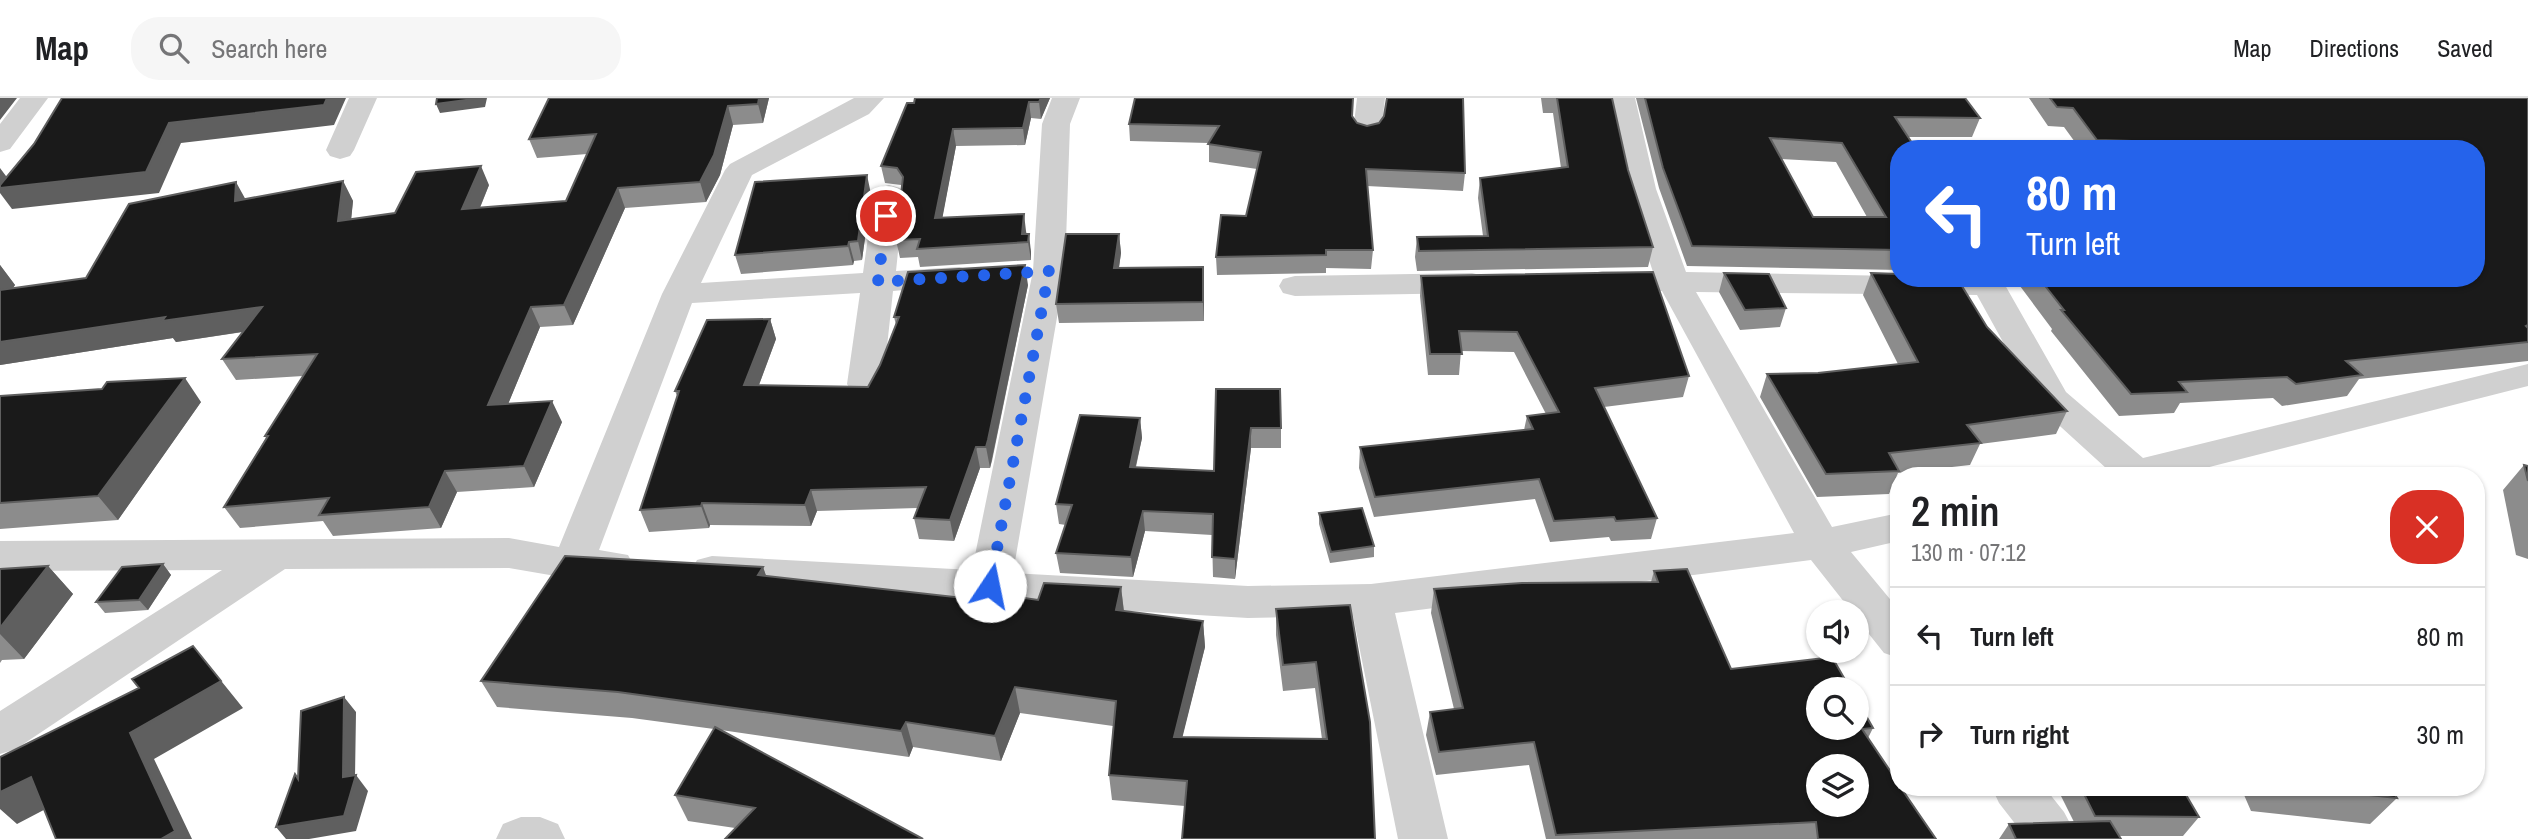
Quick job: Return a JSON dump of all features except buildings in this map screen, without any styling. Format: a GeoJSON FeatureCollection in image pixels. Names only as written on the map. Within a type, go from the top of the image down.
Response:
{"type":"FeatureCollection","features":[{"type":"Feature","properties":{"kind":"street"},"geometry":{"type":"LineString","coordinates":[[0,143],[34,98]]}},
{"type":"Feature","properties":{"kind":"street"},"geometry":{"type":"LineString","coordinates":[[340,150],[363,98]]}},
{"type":"Feature","properties":{"kind":"street"},"geometry":{"type":"LineString","coordinates":[[573,564],[679,294],[740,170],[837,120],[870,98]]}},
{"type":"Feature","properties":{"kind":"street"},"geometry":{"type":"LineString","coordinates":[[990,586],[1056,124],[1066,98]]}},
{"type":"Feature","properties":{"kind":"street"},"geometry":{"type":"LineString","coordinates":[[1367,132],[1371,98]]}},
{"type":"Feature","properties":{"kind":"street"},"geometry":{"type":"LineString","coordinates":[[1621,98],[1641,189],[1672,279],[1821,544],[1890,630]]}},
{"type":"Feature","properties":{"kind":"street"},"geometry":{"type":"LineString","coordinates":[[864,384],[889,194]]}},
{"type":"Feature","properties":{"kind":"street"},"geometry":{"type":"LineString","coordinates":[[679,294],[983,275]]}},
{"type":"Feature","properties":{"kind":"street"},"geometry":{"type":"LineString","coordinates":[[1575,281],[1890,281]]}},
{"type":"Feature","properties":{"kind":"street"},"geometry":{"type":"LineString","coordinates":[[1295,286],[1505,282]]}},
{"type":"Feature","properties":{"kind":"street"},"geometry":{"type":"LineString","coordinates":[[1989,287],[2052,399],[2122,467]]}},
{"type":"Feature","properties":{"kind":"street"},"geometry":{"type":"LineString","coordinates":[[2157,467],[2528,375]]}},
{"type":"Feature","properties":{"kind":"street"},"geometry":{"type":"LineString","coordinates":[[0,556],[509,553],[573,564],[1248,603],[1371,600],[1821,544],[1890,529]]}},
{"type":"Feature","properties":{"kind":"street"},"geometry":{"type":"LineString","coordinates":[[0,735],[278,554]]}},
{"type":"Feature","properties":{"kind":"street"},"geometry":{"type":"LineString","coordinates":[[1371,600],[1423,839]]}},
{"type":"Feature","properties":{"kind":"street"},"geometry":{"type":"LineString","coordinates":[[2022,796],[2047,827]]}},
{"type":"Feature","properties":{"kind":"street"},"geometry":{"type":"LineString","coordinates":[[521,839],[540,839]]}},
{"type":"Feature","properties":{"kind":"route"},"geometry":{"type":"LineString","coordinates":[[886,216],[878,282],[1049,271],[990,586]]}}]}
